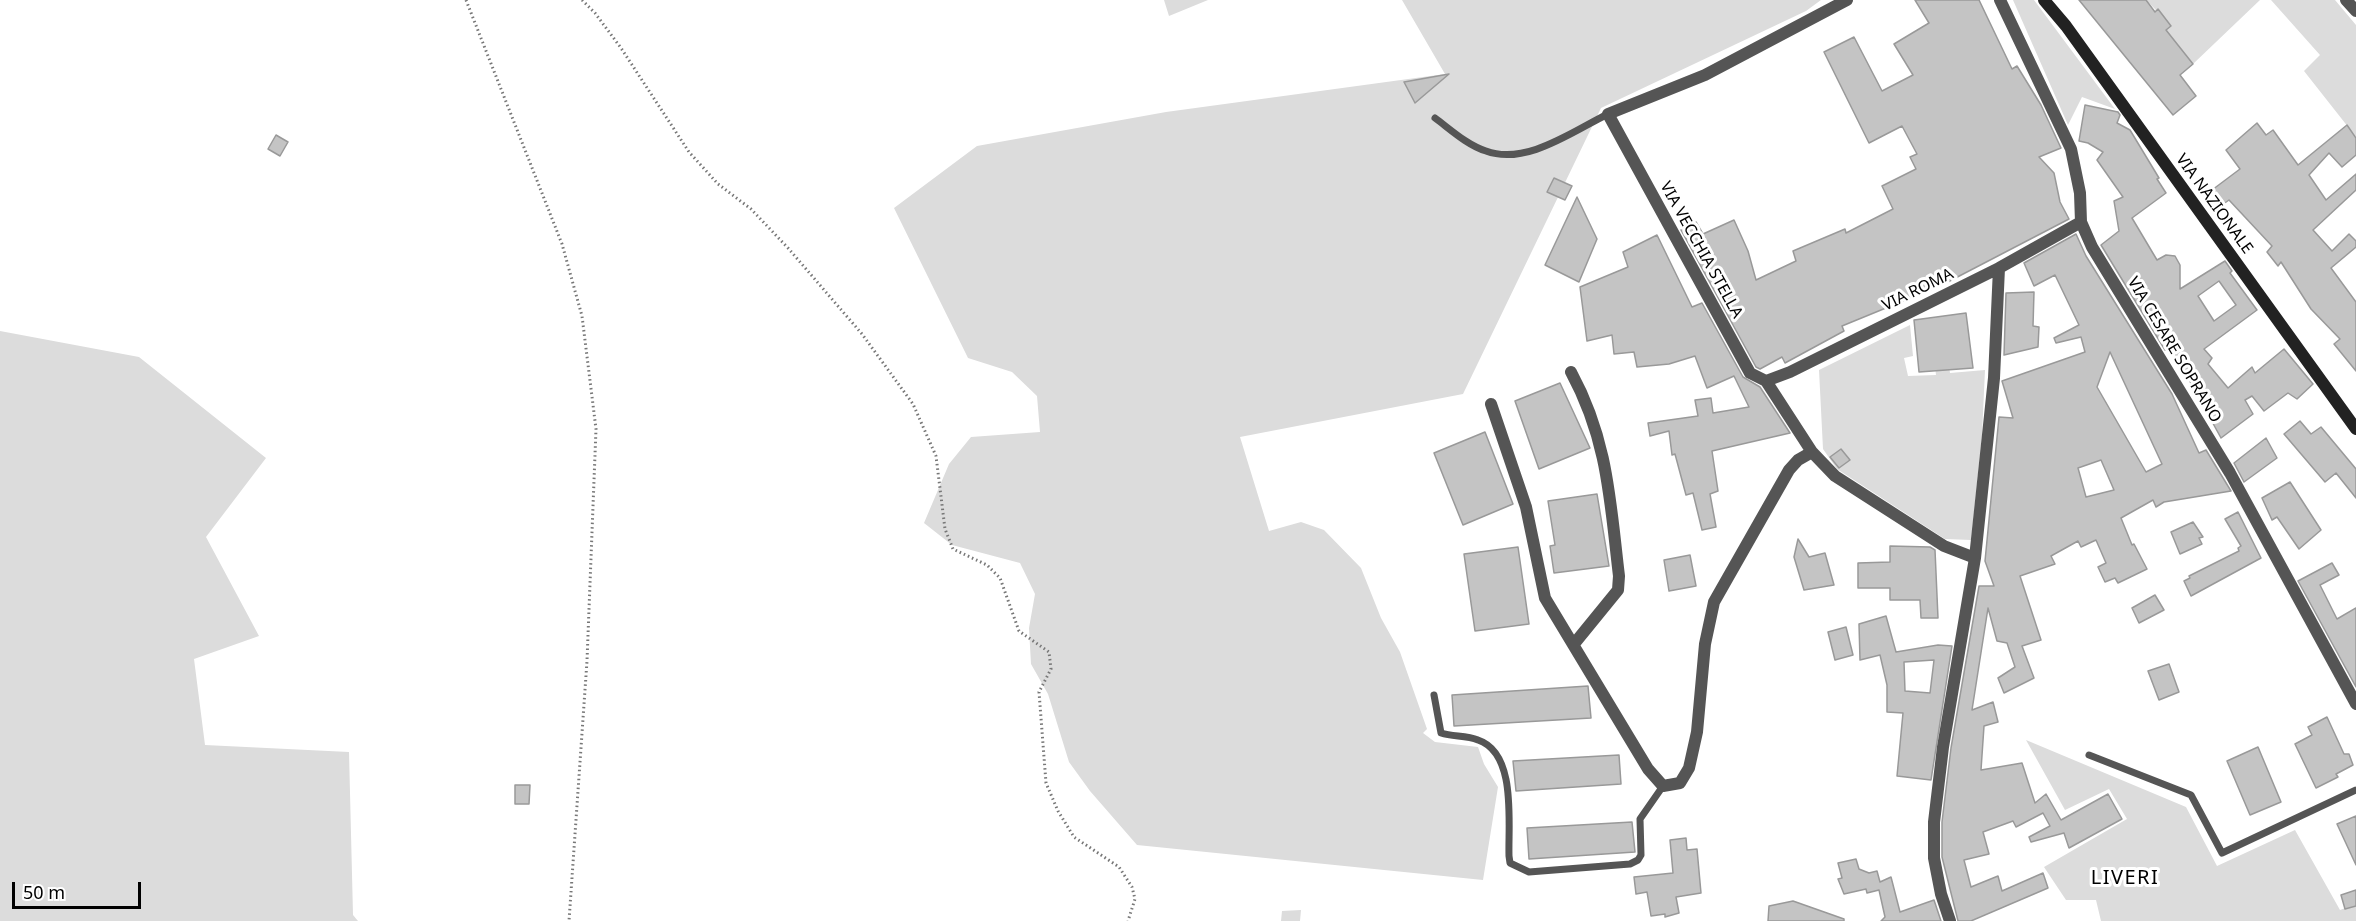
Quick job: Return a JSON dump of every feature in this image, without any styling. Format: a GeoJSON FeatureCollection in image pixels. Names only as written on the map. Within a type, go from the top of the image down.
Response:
{"type":"FeatureCollection","features":[{"type":"Feature","properties":{"kind":"main road","name":"VIA NAZIONALE"},"geometry":{"type":"LineString","coordinates":[[2044,0],[2066,26],[2356,429]]}},
{"type":"Feature","properties":{"kind":"street"},"geometry":{"type":"LineString","coordinates":[[1608,114],[1705,75],[1847,0]]}},
{"type":"Feature","properties":{"kind":"street","name":"VIA CESARE SOPRANO"},"geometry":{"type":"LineString","coordinates":[[2000,0],[2071,148],[2080,193],[2081,222],[2092,247],[2230,473],[2356,704]]}},
{"type":"Feature","properties":{"kind":"street"},"geometry":{"type":"LineString","coordinates":[[2346,0],[2356,11]]}},
{"type":"Feature","properties":{"kind":"street","name":"VIA VECCHIA STELLA"},"geometry":{"type":"LineString","coordinates":[[1608,114],[1750,373],[1766,381],[1812,452],[1835,476],[1944,546],[1975,558]]}},
{"type":"Feature","properties":{"kind":"street","name":"VIA ROMA"},"geometry":{"type":"LineString","coordinates":[[1766,381],[1790,372],[1999,268],[2081,222]]}},
{"type":"Feature","properties":{"kind":"street"},"geometry":{"type":"LineString","coordinates":[[1950,921],[1941,894],[1934,858],[1934,822],[1943,747],[1975,558],[1994,378],[1999,268]]}},
{"type":"Feature","properties":{"kind":"street"},"geometry":{"type":"LineString","coordinates":[[1571,372],[1584,397],[1607,467],[1619,576],[1618,590],[1574,644]]}},
{"type":"Feature","properties":{"kind":"street"},"geometry":{"type":"LineString","coordinates":[[1491,404],[1526,507],[1545,598],[1648,769],[1663,786],[1680,783],[1689,768],[1696,732],[1705,644],[1714,602],[1789,470],[1798,460],[1812,452]]}},
{"type":"Feature","properties":{"kind":"lane"},"geometry":{"type":"LineString","coordinates":[[1435,117],[1463,139],[1486,152],[1514,153],[1535,150],[1608,114]]}},
{"type":"Feature","properties":{"kind":"lane"},"geometry":{"type":"LineString","coordinates":[[1434,695],[1441,733],[1454,738],[1478,740],[1490,747],[1501,760],[1507,782],[1510,864],[1516,868],[1529,872],[1630,864],[1638,860],[1641,855],[1640,819],[1663,786]]}},
{"type":"Feature","properties":{"kind":"lane"},"geometry":{"type":"LineString","coordinates":[[2089,755],[2191,795],[2222,853],[2356,790]]}},
{"type":"Feature","properties":{"kind":"path"},"geometry":{"type":"LineString","coordinates":[[466,0],[562,244],[582,316],[596,429],[587,661],[569,921]]}},
{"type":"Feature","properties":{"kind":"path"},"geometry":{"type":"LineString","coordinates":[[582,0],[595,13],[621,48],[689,152],[718,184],[751,209],[788,248],[862,334],[913,404],[936,456],[943,498],[945,529],[953,549],[987,565],[1000,578],[1018,631],[1049,652],[1051,669],[1039,692],[1046,783],[1058,811],[1074,837],[1119,867],[1132,887],[1136,899],[1128,921]]}},
{"type":"Feature","properties":{"kind":"shaded area"},"geometry":{"type":"Polygon","coordinates":[[[1164,0],[1208,0],[1169,16],[1164,0]]]}},
{"type":"Feature","properties":{"kind":"shaded area"},"geometry":{"type":"Polygon","coordinates":[[[1402,0],[1821,0],[1806,11],[1601,108],[1463,394],[1240,437],[1269,531],[1301,522],[1324,530],[1361,568],[1381,618],[1400,652],[1427,729],[1423,733],[1435,742],[1478,747],[1484,764],[1498,787],[1483,880],[1137,845],[1090,791],[1069,762],[1048,694],[1031,664],[1029,628],[1035,594],[1020,563],[952,545],[924,523],[949,464],[971,437],[1040,432],[1037,396],[1012,372],[968,358],[894,208],[977,146],[1166,112],[1445,74],[1402,0]]]}},
{"type":"Feature","properties":{"kind":"shaded area"},"geometry":{"type":"Polygon","coordinates":[[[2013,0],[2034,0],[2115,109],[2082,97],[2068,125],[2013,0]]]}},
{"type":"Feature","properties":{"kind":"shaded area"},"geometry":{"type":"Polygon","coordinates":[[[2146,0],[2260,0],[2193,64],[2166,30],[2171,25],[2146,0]]]}},
{"type":"Feature","properties":{"kind":"shaded area"},"geometry":{"type":"Polygon","coordinates":[[[2271,0],[2335,0],[2356,25],[2356,137],[2304,71],[2320,55],[2271,0]]]}},
{"type":"Feature","properties":{"kind":"shaded area"},"geometry":{"type":"Polygon","coordinates":[[[1910,325],[1913,356],[1904,358],[1908,376],[1936,375],[1934,358],[1948,358],[1950,373],[1985,370],[1982,435],[1971,540],[1945,539],[1837,469],[1823,449],[1819,370],[1910,325]]]}},
{"type":"Feature","properties":{"kind":"shaded area"},"geometry":{"type":"Polygon","coordinates":[[[0,331],[139,357],[266,458],[206,537],[259,636],[194,659],[205,745],[349,752],[353,915],[358,921],[0,921],[0,331]]]}},
{"type":"Feature","properties":{"kind":"shaded area"},"geometry":{"type":"Polygon","coordinates":[[[2026,740],[2186,807],[2217,866],[2295,830],[2340,910],[2356,904],[2356,921],[2101,921],[2096,900],[2066,900],[2044,867],[2127,819],[2109,789],[2065,810],[2026,740]]]}},
{"type":"Feature","properties":{"kind":"shaded area"},"geometry":{"type":"Polygon","coordinates":[[[1301,910],[1300,921],[1281,921],[1282,911],[1301,910]]]}},
{"type":"Feature","properties":{"kind":"building"},"geometry":{"type":"Polygon","coordinates":[[[1915,0],[1979,0],[2012,69],[2017,66],[2041,105],[2061,148],[2039,157],[2054,173],[2060,202],[2069,219],[1942,285],[1842,326],[1844,331],[1785,363],[1782,357],[1760,369],[1756,367],[1681,230],[1696,222],[1703,234],[1734,220],[1748,251],[1756,280],[1796,261],[1793,251],[1845,229],[1846,233],[1893,209],[1882,186],[1916,169],[1910,157],[1917,154],[1902,126],[1869,143],[1824,52],[1854,37],[1882,91],[1913,75],[1894,44],[1929,23],[1915,0]]]}},
{"type":"Feature","properties":{"kind":"building"},"geometry":{"type":"Polygon","coordinates":[[[2079,0],[2146,0],[2155,12],[2158,9],[2171,26],[2166,30],[2193,64],[2180,75],[2196,96],[2173,115],[2079,0]]]}},
{"type":"Feature","properties":{"kind":"building"},"geometry":{"type":"Polygon","coordinates":[[[1449,74],[1415,103],[1404,82],[1449,74]]]}},
{"type":"Feature","properties":{"kind":"building"},"geometry":{"type":"Polygon","coordinates":[[[2085,105],[2118,112],[2120,115],[2117,123],[2130,130],[2166,193],[2132,218],[2157,260],[2166,255],[2175,256],[2180,265],[2180,289],[2225,261],[2232,271],[2230,273],[2257,310],[2204,349],[2212,358],[2208,364],[2228,388],[2252,367],[2255,373],[2284,349],[2313,384],[2297,399],[2288,393],[2264,411],[2252,396],[2245,400],[2253,414],[2221,438],[2171,347],[2165,350],[2101,245],[2119,231],[2114,201],[2123,197],[2097,160],[2103,152],[2088,143],[2079,141],[2085,105]],[[2219,281],[2198,296],[2214,321],[2236,305],[2219,281]]]}},
{"type":"Feature","properties":{"kind":"building"},"geometry":{"type":"Polygon","coordinates":[[[2257,123],[2266,135],[2273,130],[2298,165],[2347,125],[2356,138],[2356,155],[2342,167],[2329,153],[2309,175],[2326,200],[2356,174],[2356,190],[2313,230],[2332,251],[2349,234],[2356,241],[2356,247],[2331,268],[2356,302],[2356,371],[2334,344],[2340,339],[2311,309],[2281,262],[2278,266],[2267,252],[2272,246],[2229,200],[2222,205],[2212,190],[2240,169],[2226,150],[2257,123]]]}},
{"type":"Feature","properties":{"kind":"building"},"geometry":{"type":"Polygon","coordinates":[[[276,135],[288,142],[280,156],[268,149],[276,135]]]}},
{"type":"Feature","properties":{"kind":"building"},"geometry":{"type":"Polygon","coordinates":[[[1554,178],[1572,186],[1565,200],[1547,192],[1554,178]]]}},
{"type":"Feature","properties":{"kind":"building"},"geometry":{"type":"Polygon","coordinates":[[[1577,197],[1597,239],[1579,282],[1545,265],[1577,197]]]}},
{"type":"Feature","properties":{"kind":"building"},"geometry":{"type":"Polygon","coordinates":[[[2076,234],[2086,256],[2172,394],[2199,453],[2206,450],[2231,491],[2164,502],[2156,507],[2153,500],[2121,518],[2132,545],[2134,544],[2147,569],[2118,583],[2115,578],[2105,582],[2098,567],[2106,563],[2096,540],[2081,547],[2078,541],[2051,556],[2055,564],[2020,576],[2041,640],[2022,646],[2034,678],[2004,693],[1998,678],[2015,667],[2007,643],[1997,641],[1988,608],[1972,710],[1993,702],[1998,722],[1984,726],[1981,770],[2022,763],[2035,803],[2046,794],[2061,820],[2108,794],[2122,819],[2069,848],[2064,833],[2031,842],[2029,837],[2050,826],[2043,813],[2016,827],[2013,821],[1983,832],[1989,854],[1964,860],[1971,887],[1998,876],[2002,891],[2043,873],[2048,888],[1971,921],[1958,921],[1942,857],[1942,822],[1951,748],[1979,586],[1994,586],[1985,561],[1999,417],[2013,418],[2002,381],[2085,352],[2081,337],[2056,343],[2054,338],[2079,325],[2055,275],[2034,286],[2024,263],[2076,234]],[[2110,352],[2097,387],[2146,472],[2162,464],[2110,352]],[[2101,460],[2078,468],[2086,497],[2114,490],[2101,460]]]}},
{"type":"Feature","properties":{"kind":"building"},"geometry":{"type":"Polygon","coordinates":[[[1657,235],[1692,307],[1702,303],[1743,377],[1760,387],[1790,433],[1712,451],[1718,491],[1710,494],[1716,527],[1702,530],[1693,493],[1686,495],[1675,454],[1672,455],[1669,431],[1650,436],[1648,423],[1698,416],[1695,400],[1711,398],[1713,413],[1749,407],[1734,376],[1707,388],[1695,356],[1669,364],[1637,367],[1634,352],[1614,354],[1612,335],[1587,341],[1580,287],[1628,267],[1623,252],[1657,235]]]}},
{"type":"Feature","properties":{"kind":"building"},"geometry":{"type":"Polygon","coordinates":[[[2034,292],[2033,326],[2039,327],[2038,347],[2004,355],[2006,293],[2034,292]]]}},
{"type":"Feature","properties":{"kind":"building"},"geometry":{"type":"Polygon","coordinates":[[[1966,313],[1973,368],[1919,372],[1914,320],[1966,313]]]}},
{"type":"Feature","properties":{"kind":"building"},"geometry":{"type":"Polygon","coordinates":[[[1560,383],[1590,448],[1539,469],[1515,401],[1560,383]]]}},
{"type":"Feature","properties":{"kind":"building"},"geometry":{"type":"Polygon","coordinates":[[[2300,421],[2311,434],[2321,427],[2356,469],[2356,498],[2336,473],[2325,482],[2284,434],[2300,421]]]}},
{"type":"Feature","properties":{"kind":"building"},"geometry":{"type":"Polygon","coordinates":[[[1485,432],[1513,504],[1463,525],[1434,453],[1485,432]]]}},
{"type":"Feature","properties":{"kind":"building"},"geometry":{"type":"Polygon","coordinates":[[[2266,438],[2277,458],[2244,482],[2234,463],[2266,438]]]}},
{"type":"Feature","properties":{"kind":"building"},"geometry":{"type":"Polygon","coordinates":[[[1841,449],[1850,460],[1839,468],[1830,457],[1841,449]]]}},
{"type":"Feature","properties":{"kind":"building"},"geometry":{"type":"Polygon","coordinates":[[[2290,482],[2321,530],[2299,549],[2277,517],[2272,520],[2262,498],[2290,482]]]}},
{"type":"Feature","properties":{"kind":"building"},"geometry":{"type":"Polygon","coordinates":[[[1597,494],[1609,566],[1554,573],[1550,546],[1555,545],[1548,501],[1597,494]]]}},
{"type":"Feature","properties":{"kind":"building"},"geometry":{"type":"Polygon","coordinates":[[[2238,512],[2261,558],[2191,596],[2184,581],[2190,578],[2189,576],[2239,551],[2238,548],[2241,546],[2225,519],[2238,512]]]}},
{"type":"Feature","properties":{"kind":"building"},"geometry":{"type":"Polygon","coordinates":[[[2193,522],[2203,537],[2199,538],[2202,544],[2180,554],[2171,532],[2193,522]]]}},
{"type":"Feature","properties":{"kind":"building"},"geometry":{"type":"Polygon","coordinates":[[[1798,539],[1809,557],[1825,553],[1834,585],[1804,590],[1794,557],[1798,539]]]}},
{"type":"Feature","properties":{"kind":"building"},"geometry":{"type":"Polygon","coordinates":[[[1890,546],[1930,547],[1935,550],[1938,618],[1921,618],[1920,600],[1890,600],[1890,588],[1858,588],[1858,563],[1890,562],[1890,546]]]}},
{"type":"Feature","properties":{"kind":"building"},"geometry":{"type":"Polygon","coordinates":[[[1518,547],[1529,624],[1475,631],[1464,554],[1518,547]]]}},
{"type":"Feature","properties":{"kind":"building"},"geometry":{"type":"Polygon","coordinates":[[[1690,555],[1696,586],[1669,591],[1664,560],[1690,555]]]}},
{"type":"Feature","properties":{"kind":"building"},"geometry":{"type":"Polygon","coordinates":[[[2332,563],[2339,575],[2320,585],[2337,619],[2356,608],[2356,687],[2298,581],[2332,563]]]}},
{"type":"Feature","properties":{"kind":"building"},"geometry":{"type":"Polygon","coordinates":[[[2155,595],[2164,610],[2139,623],[2132,608],[2155,595]]]}},
{"type":"Feature","properties":{"kind":"building"},"geometry":{"type":"Polygon","coordinates":[[[1886,616],[1896,652],[1938,645],[1952,646],[1931,780],[1897,776],[1903,713],[1887,712],[1887,685],[1880,655],[1860,660],[1859,624],[1886,616]],[[1934,660],[1904,662],[1905,691],[1930,693],[1934,660]]]}},
{"type":"Feature","properties":{"kind":"building"},"geometry":{"type":"Polygon","coordinates":[[[1846,627],[1853,655],[1835,660],[1828,632],[1846,627]]]}},
{"type":"Feature","properties":{"kind":"building"},"geometry":{"type":"Polygon","coordinates":[[[2169,664],[2179,692],[2159,700],[2148,671],[2169,664]]]}},
{"type":"Feature","properties":{"kind":"building"},"geometry":{"type":"Polygon","coordinates":[[[1588,686],[1591,718],[1454,726],[1452,695],[1588,686]]]}},
{"type":"Feature","properties":{"kind":"building"},"geometry":{"type":"Polygon","coordinates":[[[2327,717],[2344,754],[2349,754],[2353,765],[2336,774],[2338,777],[2316,788],[2295,744],[2312,735],[2308,727],[2327,717]]]}},
{"type":"Feature","properties":{"kind":"building"},"geometry":{"type":"Polygon","coordinates":[[[2258,747],[2281,802],[2250,815],[2227,761],[2258,747]]]}},
{"type":"Feature","properties":{"kind":"building"},"geometry":{"type":"Polygon","coordinates":[[[1619,755],[1621,784],[1516,791],[1513,761],[1619,755]]]}},
{"type":"Feature","properties":{"kind":"building"},"geometry":{"type":"Polygon","coordinates":[[[515,785],[530,785],[529,804],[515,804],[515,785]]]}},
{"type":"Feature","properties":{"kind":"building"},"geometry":{"type":"Polygon","coordinates":[[[2356,816],[2356,865],[2337,824],[2356,816]]]}},
{"type":"Feature","properties":{"kind":"building"},"geometry":{"type":"Polygon","coordinates":[[[1632,822],[1635,852],[1529,859],[1527,828],[1632,822]]]}},
{"type":"Feature","properties":{"kind":"building"},"geometry":{"type":"Polygon","coordinates":[[[1686,838],[1687,850],[1697,849],[1701,893],[1676,897],[1679,913],[1665,917],[1665,914],[1651,916],[1647,892],[1636,894],[1634,877],[1673,873],[1670,840],[1686,838]]]}},
{"type":"Feature","properties":{"kind":"building"},"geometry":{"type":"Polygon","coordinates":[[[1856,859],[1859,869],[1869,873],[1877,871],[1880,882],[1891,877],[1900,912],[1934,900],[1941,921],[1881,921],[1885,917],[1879,890],[1867,893],[1866,889],[1844,894],[1838,879],[1842,878],[1838,863],[1856,859]]]}},
{"type":"Feature","properties":{"kind":"building"},"geometry":{"type":"Polygon","coordinates":[[[2356,890],[2356,906],[2345,909],[2341,895],[2356,890]]]}},
{"type":"Feature","properties":{"kind":"building"},"geometry":{"type":"Polygon","coordinates":[[[1793,901],[1844,919],[1844,921],[1768,921],[1769,906],[1793,901]]]}},
{"type":"Feature","properties":{"kind":"district","name":"LIVERI"},"geometry":{"type":"Point","coordinates":[2125,878]}}]}
